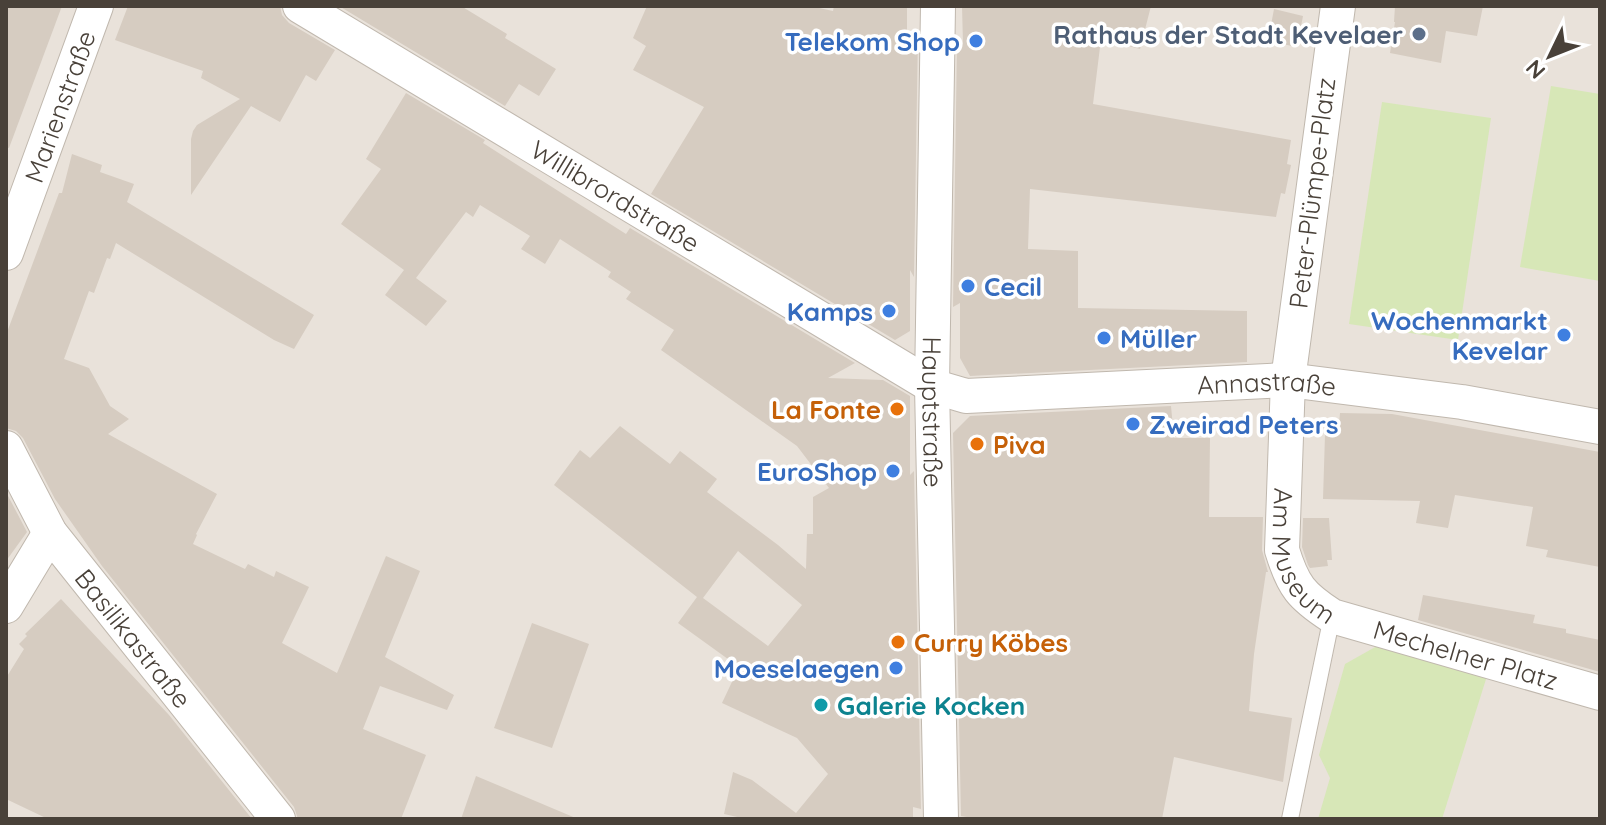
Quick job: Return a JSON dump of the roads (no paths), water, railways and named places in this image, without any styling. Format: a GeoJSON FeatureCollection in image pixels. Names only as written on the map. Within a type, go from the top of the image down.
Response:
{"type":"FeatureCollection","features":[{"type":"Feature","properties":{"kind":"street","name":"Marienstraße"},"geometry":{"type":"LineString","coordinates":[[6,253],[96,6]]}},
{"type":"Feature","properties":{"kind":"street","name":"Willibrordstraße"},"geometry":{"type":"LineString","coordinates":[[300,6],[932,386]]}},
{"type":"Feature","properties":{"kind":"street","name":"Hauptstraße"},"geometry":{"type":"LineString","coordinates":[[938,6],[932,386],[941,819]]}},
{"type":"Feature","properties":{"kind":"street","name":"Peter-Plümpe-Platz"},"geometry":{"type":"LineString","coordinates":[[1288,380],[1338,6]]}},
{"type":"Feature","properties":{"kind":"street","name":"Annastraße"},"geometry":{"type":"LineString","coordinates":[[932,386],[966,396],[1288,380],[1462,402],[1600,427]]}},
{"type":"Feature","properties":{"kind":"street","name":"Am Museum"},"geometry":{"type":"LineString","coordinates":[[1288,380],[1282,550],[1290,575],[1309,601],[1332,616]]}},
{"type":"Feature","properties":{"kind":"street","name":"Basilikastraße"},"geometry":{"type":"LineString","coordinates":[[6,448],[50,533],[278,819]]}},
{"type":"Feature","properties":{"kind":"street"},"geometry":{"type":"LineString","coordinates":[[6,606],[50,533]]}},
{"type":"Feature","properties":{"kind":"street","name":"Mechelner Platz"},"geometry":{"type":"LineString","coordinates":[[1332,616],[1600,693]]}},
{"type":"Feature","properties":{"kind":"lane","name":"Am Museum"},"geometry":{"type":"LineString","coordinates":[[1290,819],[1332,616]]}},
{"type":"Feature","properties":{"kind":"place","name":"Rathaus der Stadt Kevelaer"},"geometry":{"type":"Point","coordinates":[1419,34]}},
{"type":"Feature","properties":{"kind":"place","name":"Telekom Shop"},"geometry":{"type":"Point","coordinates":[976,41]}},
{"type":"Feature","properties":{"kind":"place","name":"Cecil"},"geometry":{"type":"Point","coordinates":[968,286]}},
{"type":"Feature","properties":{"kind":"place","name":"Kamps"},"geometry":{"type":"Point","coordinates":[889,311]}},
{"type":"Feature","properties":{"kind":"place","name":"Wochenmarkt Kevelar"},"geometry":{"type":"Point","coordinates":[1564,335]}},
{"type":"Feature","properties":{"kind":"place","name":"Müller"},"geometry":{"type":"Point","coordinates":[1104,338]}},
{"type":"Feature","properties":{"kind":"place","name":"La Fonte"},"geometry":{"type":"Point","coordinates":[897,409]}},
{"type":"Feature","properties":{"kind":"place","name":"Zweirad Peters"},"geometry":{"type":"Point","coordinates":[1133,424]}},
{"type":"Feature","properties":{"kind":"place","name":"Piva"},"geometry":{"type":"Point","coordinates":[977,444]}},
{"type":"Feature","properties":{"kind":"place","name":"EuroShop"},"geometry":{"type":"Point","coordinates":[893,471]}},
{"type":"Feature","properties":{"kind":"place","name":"Curry Köbes"},"geometry":{"type":"Point","coordinates":[898,642]}},
{"type":"Feature","properties":{"kind":"place","name":"Moeselaegen"},"geometry":{"type":"Point","coordinates":[896,668]}},
{"type":"Feature","properties":{"kind":"place","name":"Galerie Kocken"},"geometry":{"type":"Point","coordinates":[821,705]}}]}
